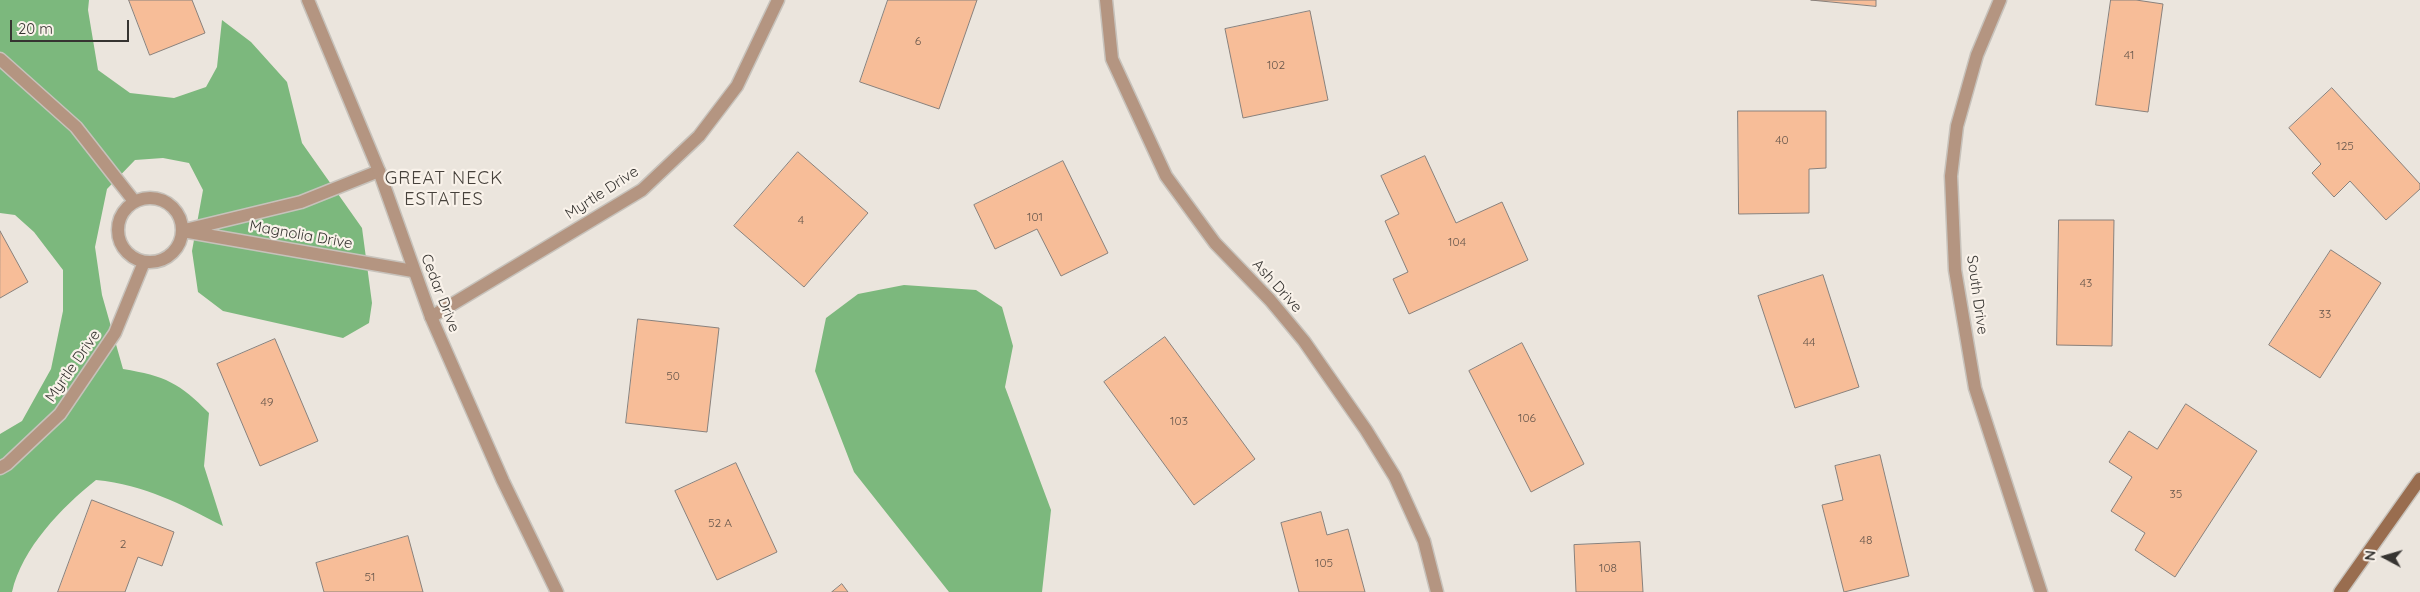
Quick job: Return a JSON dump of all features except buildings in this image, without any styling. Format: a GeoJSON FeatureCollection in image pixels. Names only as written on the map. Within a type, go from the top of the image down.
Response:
{"type":"FeatureCollection","features":[{"type":"Feature","properties":{"kind":"main road"},"geometry":{"type":"LineString","coordinates":[[2340,592],[2420,479]]}},
{"type":"Feature","properties":{"kind":"street","name":"Cedar Drive"},"geometry":{"type":"LineString","coordinates":[[308,0],[380,171],[413,271],[431,317],[503,481],[557,592]]}},
{"type":"Feature","properties":{"kind":"street","name":"Myrtle Drive"},"geometry":{"type":"LineString","coordinates":[[431,317],[642,190],[699,136],[737,86],[778,0]]}},
{"type":"Feature","properties":{"kind":"street","name":"Ash Drive"},"geometry":{"type":"LineString","coordinates":[[1106,0],[1112,59],[1166,176],[1215,243],[1270,300],[1304,340],[1366,430],[1395,477],[1424,541],[1437,592]]}},
{"type":"Feature","properties":{"kind":"street","name":"South Drive"},"geometry":{"type":"LineString","coordinates":[[2000,0],[1977,55],[1957,126],[1952,176],[1955,270],[1975,388],[2041,592]]}},
{"type":"Feature","properties":{"kind":"street"},"geometry":{"type":"LineString","coordinates":[[0,59],[76,127],[134,201]]}},
{"type":"Feature","properties":{"kind":"street"},"geometry":{"type":"LineString","coordinates":[[183,231],[301,202],[380,171]]}},
{"type":"Feature","properties":{"kind":"street"},"geometry":{"type":"LineString","coordinates":[[145,197],[157,197],[168,202],[176,209],[182,219],[183,231],[176,251],[169,257],[153,263],[144,262],[132,257],[122,248],[118,235],[118,222],[124,210],[134,201],[145,197]]}},
{"type":"Feature","properties":{"kind":"street","name":"Magnolia Drive"},"geometry":{"type":"LineString","coordinates":[[183,231],[413,271]]}},
{"type":"Feature","properties":{"kind":"street","name":"Myrtle Drive"},"geometry":{"type":"LineString","coordinates":[[0,468],[7,464],[60,414],[116,333],[144,262]]}},
{"type":"Feature","properties":{"kind":"green space"},"geometry":{"type":"Polygon","coordinates":[[[0,0],[89,0],[88,10],[98,70],[130,93],[174,98],[206,87],[217,67],[222,20],[251,42],[287,82],[302,143],[362,228],[372,303],[369,323],[343,338],[223,311],[198,292],[192,251],[203,190],[189,163],[163,158],[135,160],[107,189],[95,247],[102,295],[123,369],[171,382],[189,394],[209,413],[204,466],[223,526],[177,503],[147,491],[131,486],[96,480],[57,516],[34,544],[17,576],[12,592],[0,592],[0,434],[22,421],[51,369],[63,311],[63,270],[34,232],[15,215],[0,213],[0,0]]]}},
{"type":"Feature","properties":{"kind":"green space"},"geometry":{"type":"Polygon","coordinates":[[[904,285],[976,290],[1002,307],[1013,346],[1005,387],[1051,510],[1042,592],[949,592],[854,472],[815,371],[826,318],[858,294],[904,285]]]}},
{"type":"Feature","properties":{"kind":"district","name":"GREAT NECK ESTATES"},"geometry":{"type":"Point","coordinates":[444,189]}}]}
